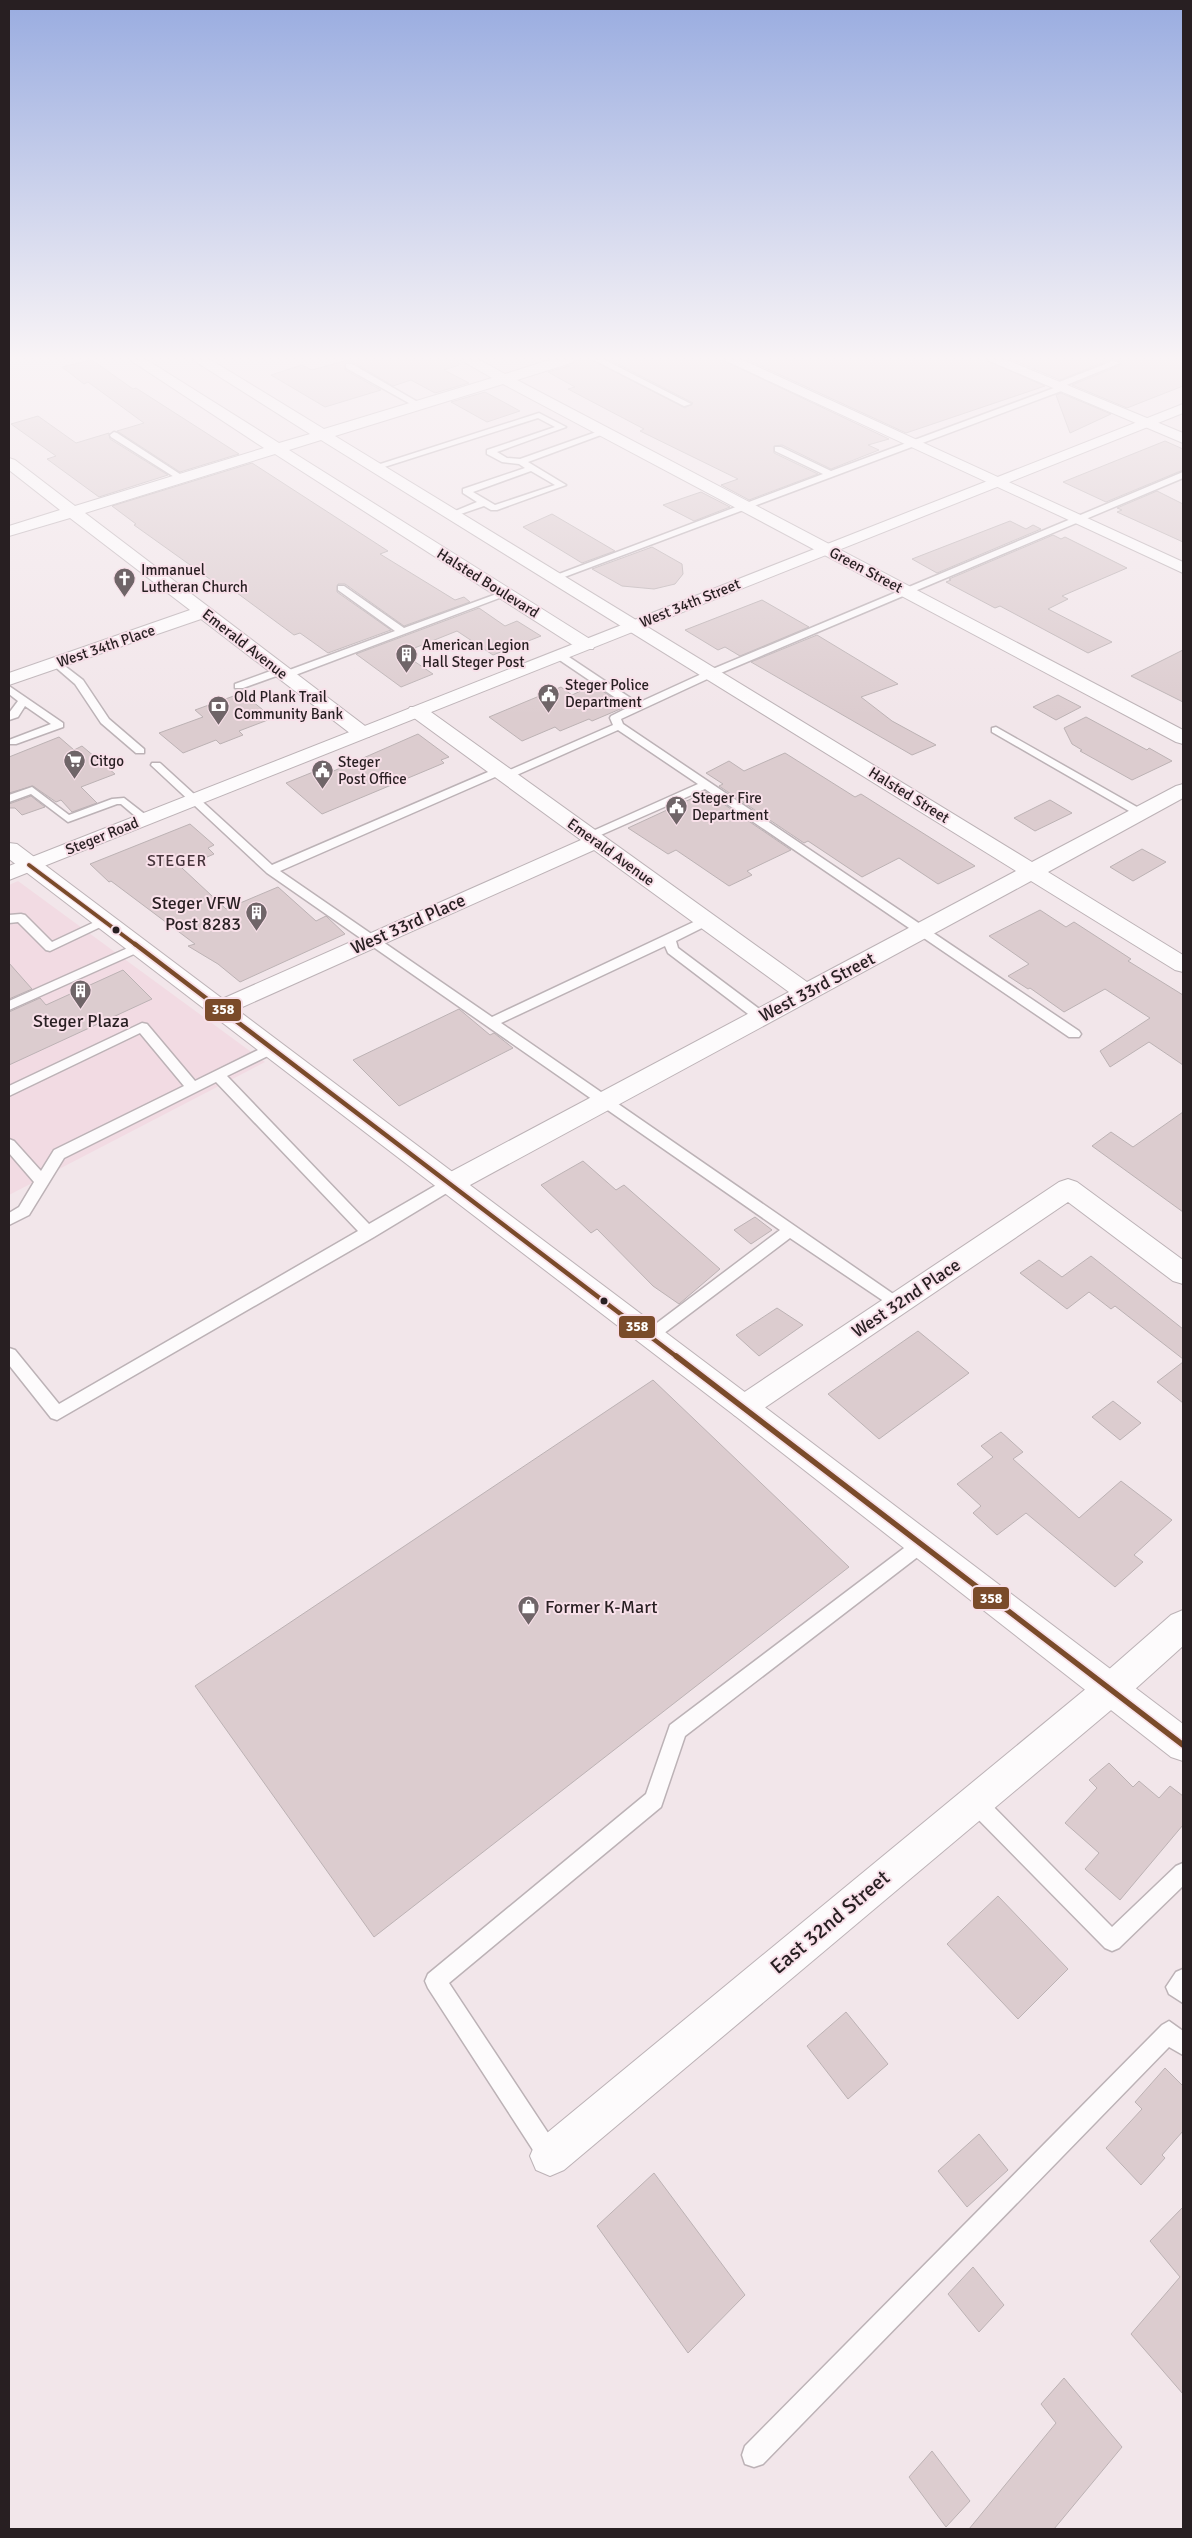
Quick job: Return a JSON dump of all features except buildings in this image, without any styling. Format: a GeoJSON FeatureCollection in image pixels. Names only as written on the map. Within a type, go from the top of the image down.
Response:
{"type":"FeatureCollection","features":[{"type":"Feature","properties":{"kind":"street","name":"Emerald Avenue"},"geometry":{"type":"LineString","coordinates":[[29,478],[362,734]]}},
{"type":"Feature","properties":{"kind":"street"},"geometry":{"type":"LineString","coordinates":[[9,531],[181,478]]}},
{"type":"Feature","properties":{"kind":"street","name":"Halsted Boulevard"},"geometry":{"type":"LineString","coordinates":[[322,478],[586,645]]}},
{"type":"Feature","properties":{"kind":"street"},"geometry":{"type":"LineString","coordinates":[[394,478],[635,625]]}},
{"type":"Feature","properties":{"kind":"street","name":"Green Street"},"geometry":{"type":"LineString","coordinates":[[693,478],[1183,738]]}},
{"type":"Feature","properties":{"kind":"street"},"geometry":{"type":"LineString","coordinates":[[988,478],[1183,568]]}},
{"type":"Feature","properties":{"kind":"street","name":"West 34th Street"},"geometry":{"type":"LineString","coordinates":[[196,799],[1005,478]]}},
{"type":"Feature","properties":{"kind":"street","name":"West 34th Place"},"geometry":{"type":"LineString","coordinates":[[9,679],[203,612]]}},
{"type":"Feature","properties":{"kind":"street","name":"Halsted Street"},"geometry":{"type":"LineString","coordinates":[[635,625],[1183,964]]}},
{"type":"Feature","properties":{"kind":"street","name":"Emerald Avenue"},"geometry":{"type":"LineString","coordinates":[[418,711],[806,994]]}},
{"type":"Feature","properties":{"kind":"street","name":"West 33rd Street"},"geometry":{"type":"LineString","coordinates":[[450,1184],[1183,790]]}},
{"type":"Feature","properties":{"kind":"street","name":"Steger Road"},"geometry":{"type":"LineString","coordinates":[[15,863],[145,819],[196,799]]}},
{"type":"Feature","properties":{"kind":"street","name":"West 33rd Place"},"geometry":{"type":"LineString","coordinates":[[221,1008],[593,839]]}},
{"type":"Feature","properties":{"kind":"street"},"geometry":{"type":"LineString","coordinates":[[15,863],[105,922],[221,1008],[1183,1745]]}},
{"type":"Feature","properties":{"kind":"street","name":"West 32nd Place"},"geometry":{"type":"LineString","coordinates":[[744,1407],[1068,1189],[1183,1274]]}},
{"type":"Feature","properties":{"kind":"street","name":"East 32nd Street"},"geometry":{"type":"LineString","coordinates":[[550,2156],[975,1802],[1183,1625]]}},
{"type":"Feature","properties":{"kind":"lane"},"geometry":{"type":"LineString","coordinates":[[503,478],[466,491],[494,508],[562,485],[551,478]]}},
{"type":"Feature","properties":{"kind":"lane"},"geometry":{"type":"LineString","coordinates":[[556,577],[818,478]]}},
{"type":"Feature","properties":{"kind":"lane"},"geometry":{"type":"LineString","coordinates":[[1074,1034],[618,726],[615,718],[712,673],[1175,478]]}},
{"type":"Feature","properties":{"kind":"lane"},"geometry":{"type":"LineString","coordinates":[[452,514],[485,502]]}},
{"type":"Feature","properties":{"kind":"lane"},"geometry":{"type":"LineString","coordinates":[[341,588],[403,632]]}},
{"type":"Feature","properties":{"kind":"lane"},"geometry":{"type":"LineString","coordinates":[[239,686],[403,632],[505,594]]}},
{"type":"Feature","properties":{"kind":"lane"},"geometry":{"type":"LineString","coordinates":[[559,655],[636,707]]}},
{"type":"Feature","properties":{"kind":"lane"},"geometry":{"type":"LineString","coordinates":[[57,663],[79,682],[105,721],[140,751]]}},
{"type":"Feature","properties":{"kind":"lane"},"geometry":{"type":"LineString","coordinates":[[9,689],[59,725],[12,742]]}},
{"type":"Feature","properties":{"kind":"lane"},"geometry":{"type":"LineString","coordinates":[[9,717],[14,715],[24,700]]}},
{"type":"Feature","properties":{"kind":"lane"},"geometry":{"type":"LineString","coordinates":[[271,870],[618,726]]}},
{"type":"Feature","properties":{"kind":"lane"},"geometry":{"type":"LineString","coordinates":[[996,730],[1140,813]]}},
{"type":"Feature","properties":{"kind":"lane"},"geometry":{"type":"LineString","coordinates":[[156,765],[196,799],[271,870],[897,1304]]}},
{"type":"Feature","properties":{"kind":"lane"},"geometry":{"type":"LineString","coordinates":[[593,839],[706,785]]}},
{"type":"Feature","properties":{"kind":"lane"},"geometry":{"type":"LineString","coordinates":[[9,799],[32,790],[68,819],[116,801],[124,801],[145,819]]}},
{"type":"Feature","properties":{"kind":"lane"},"geometry":{"type":"LineString","coordinates":[[9,919],[21,918],[50,947],[105,922]]}},
{"type":"Feature","properties":{"kind":"lane"},"geometry":{"type":"LineString","coordinates":[[492,1022],[706,921]]}},
{"type":"Feature","properties":{"kind":"lane"},"geometry":{"type":"LineString","coordinates":[[670,939],[672,950],[761,1018]]}},
{"type":"Feature","properties":{"kind":"lane"},"geometry":{"type":"LineString","coordinates":[[9,1006],[138,947]]}},
{"type":"Feature","properties":{"kind":"lane"},"geometry":{"type":"LineString","coordinates":[[9,1091],[142,1027],[193,1088]]}},
{"type":"Feature","properties":{"kind":"lane"},"geometry":{"type":"LineString","coordinates":[[9,1220],[24,1211],[59,1154],[273,1048]]}},
{"type":"Feature","properties":{"kind":"lane"},"geometry":{"type":"LineString","coordinates":[[218,1075],[369,1233]]}},
{"type":"Feature","properties":{"kind":"lane"},"geometry":{"type":"LineString","coordinates":[[9,1144],[42,1182]]}},
{"type":"Feature","properties":{"kind":"lane"},"geometry":{"type":"LineString","coordinates":[[9,1354],[57,1413],[369,1233],[450,1184]]}},
{"type":"Feature","properties":{"kind":"lane"},"geometry":{"type":"LineString","coordinates":[[650,1336],[790,1230]]}},
{"type":"Feature","properties":{"kind":"lane"},"geometry":{"type":"LineString","coordinates":[[550,2156],[435,1981],[654,1800],[677,1732],[922,1544]]}},
{"type":"Feature","properties":{"kind":"lane"},"geometry":{"type":"LineString","coordinates":[[975,1802],[1112,1940],[1183,1873]]}},
{"type":"Feature","properties":{"kind":"lane"},"geometry":{"type":"LineString","coordinates":[[1183,1979],[1176,1987],[1183,1993]]}},
{"type":"Feature","properties":{"kind":"lane"},"geometry":{"type":"LineString","coordinates":[[754,2455],[1168,2032],[1183,2045]]}},
{"type":"Feature","properties":{"kind":"shaded area","name":"Steger Plaza"},"geometry":{"type":"Polygon","coordinates":[[[18,881],[265,1062],[9,1195],[9,885],[18,881]]]}},
{"type":"Feature","properties":{"kind":"transit line","name":"358"},"geometry":{"type":"LineString","coordinates":[[29,865],[221,1008],[1183,1745]]}},
{"type":"Feature","properties":{"kind":"place","name":"Immanuel Lutheran Church"},"geometry":{"type":"Point","coordinates":[125,598]}},
{"type":"Feature","properties":{"kind":"place","name":"American Legion Hall Steger Post"},"geometry":{"type":"Point","coordinates":[406,673]}},
{"type":"Feature","properties":{"kind":"place","name":"Steger Police Department"},"geometry":{"type":"Point","coordinates":[549,713]}},
{"type":"Feature","properties":{"kind":"place","name":"Old Plank Trail Community Bank"},"geometry":{"type":"Point","coordinates":[218,725]}},
{"type":"Feature","properties":{"kind":"place","name":"Citgo"},"geometry":{"type":"Point","coordinates":[74,780]}},
{"type":"Feature","properties":{"kind":"place","name":"Steger Post Office"},"geometry":{"type":"Point","coordinates":[322,790]}},
{"type":"Feature","properties":{"kind":"place","name":"Steger Fire Department"},"geometry":{"type":"Point","coordinates":[676,826]}},
{"type":"Feature","properties":{"kind":"place","name":"Steger VFW Post 8283"},"geometry":{"type":"Point","coordinates":[257,932]}},
{"type":"Feature","properties":{"kind":"place","name":"Steger Plaza"},"geometry":{"type":"Point","coordinates":[81,1010]}},
{"type":"Feature","properties":{"kind":"place","name":"Former K-Mart"},"geometry":{"type":"Point","coordinates":[529,1626]}},
{"type":"Feature","properties":{"kind":"district","name":"STEGER"},"geometry":{"type":"Point","coordinates":[177,861]}}]}
